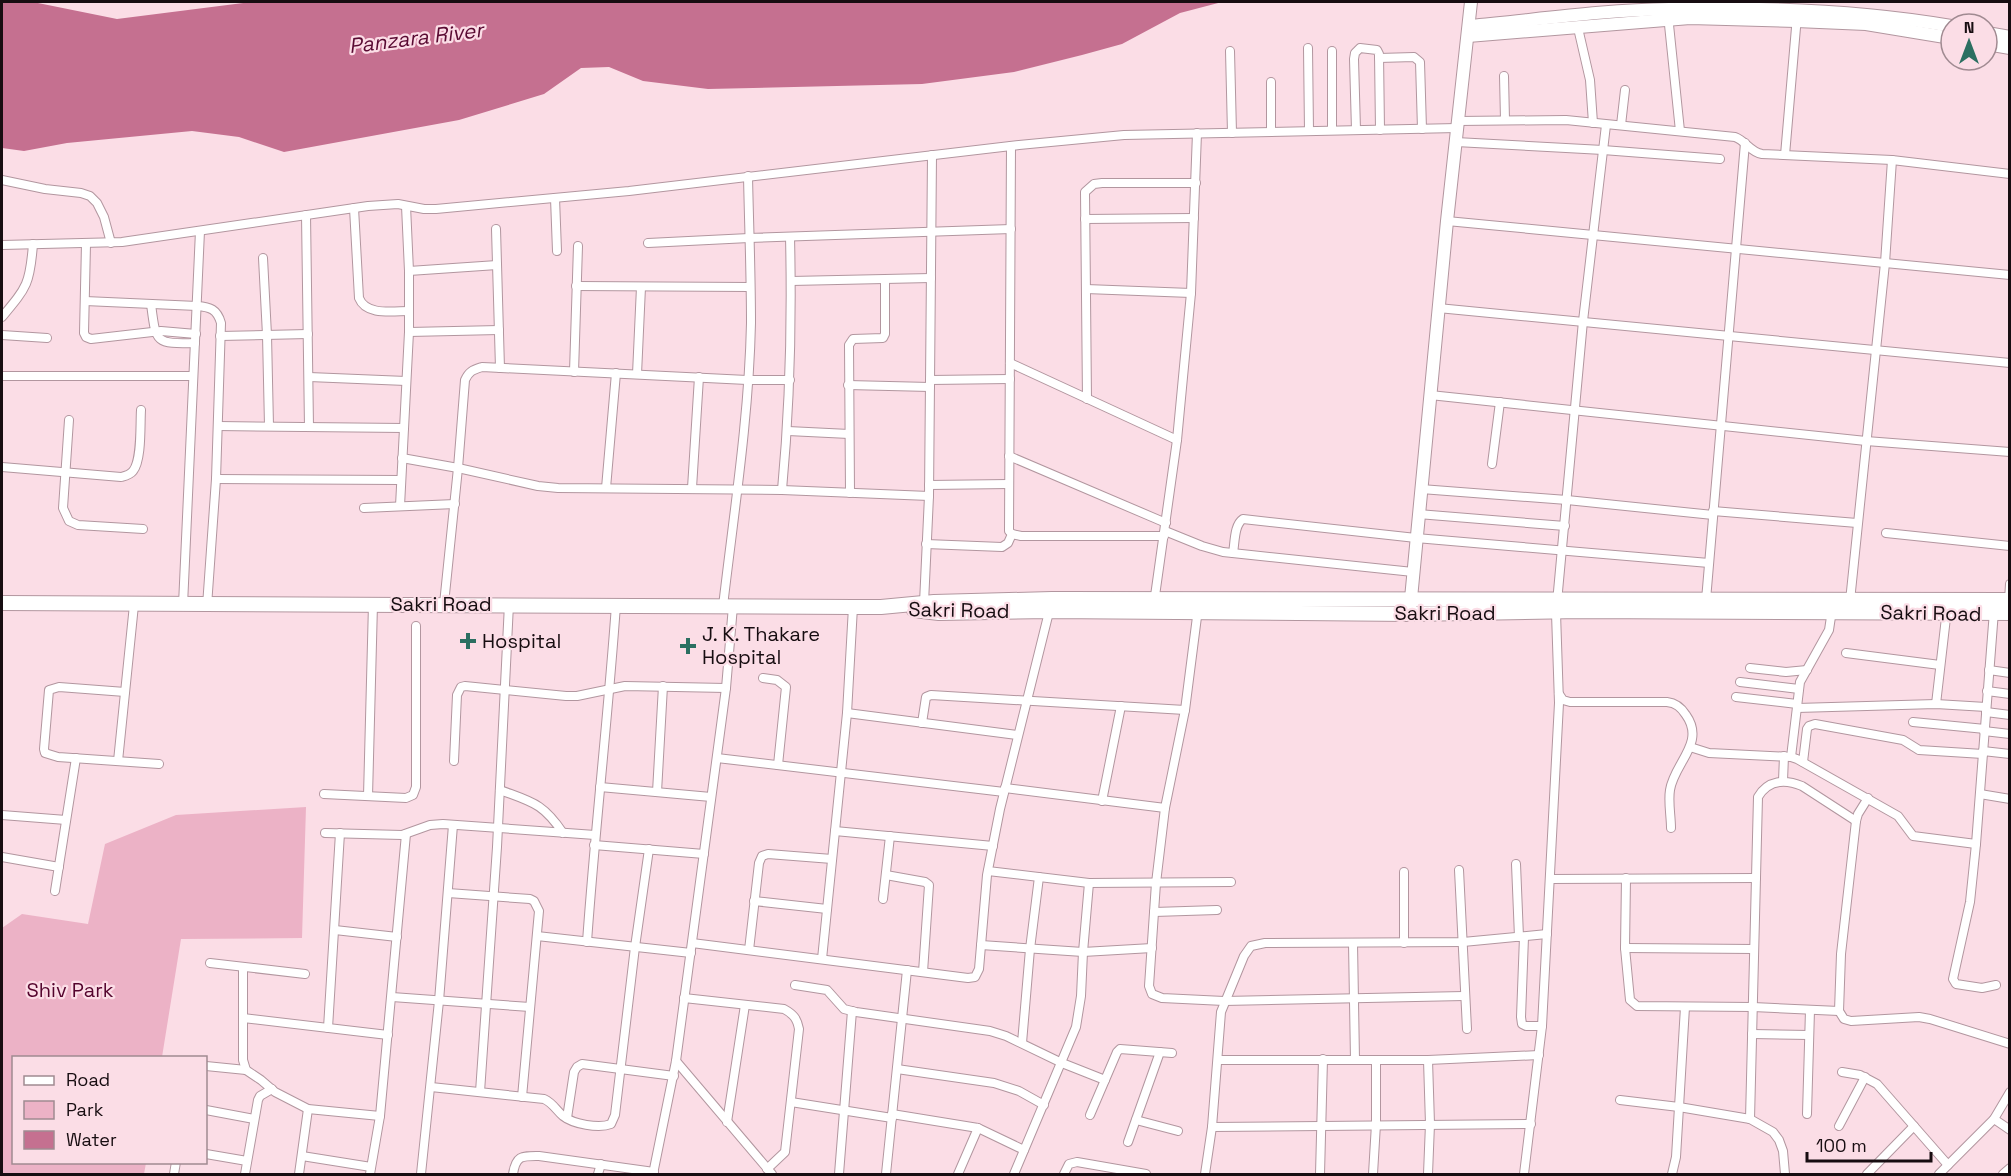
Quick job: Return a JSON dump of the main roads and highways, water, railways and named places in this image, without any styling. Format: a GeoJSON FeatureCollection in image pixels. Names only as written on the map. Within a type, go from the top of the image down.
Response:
{"type":"FeatureCollection","features":[{"type":"Feature","properties":{"kind":"main road","name":"Sakri Road"},"geometry":{"type":"LineString","coordinates":[[2,604],[881,607],[924,603],[1199,606],[1411,600],[1557,606],[1994,607],[2010,614]]}},
{"type":"Feature","properties":{"kind":"main road","name":"Sakri Road"},"geometry":{"type":"LineString","coordinates":[[1199,606],[1410,614],[1706,600],[1832,606],[1850,601],[1948,606]]}},
{"type":"Feature","properties":{"kind":"main road","name":"Sakri Road"},"geometry":{"type":"LineString","coordinates":[[1994,607],[2009,600]]}},
{"type":"Feature","properties":{"kind":"main road","name":"Sakri Road"},"geometry":{"type":"LineString","coordinates":[[881,607],[939,613],[1051,605]]}},
{"type":"Feature","properties":{"kind":"water","name":"Panzara River"},"geometry":{"type":"Polygon","coordinates":[[[2,2],[33,2],[117,19],[251,2],[1222,2],[1180,13],[1122,44],[1014,72],[922,84],[708,89],[643,81],[609,67],[581,68],[544,94],[459,120],[284,152],[239,137],[192,131],[67,143],[24,151],[2,148],[2,2]]]}},
{"type":"Feature","properties":{"kind":"place","name":"Hospital"},"geometry":{"type":"Point","coordinates":[468,641]}},
{"type":"Feature","properties":{"kind":"place","name":"J. K. Thakare Hospital"},"geometry":{"type":"Point","coordinates":[688,646]}},
{"type":"Feature","properties":{"kind":"park label","name":"Shiv Park"},"geometry":{"type":"Point","coordinates":[70,990]}}]}
